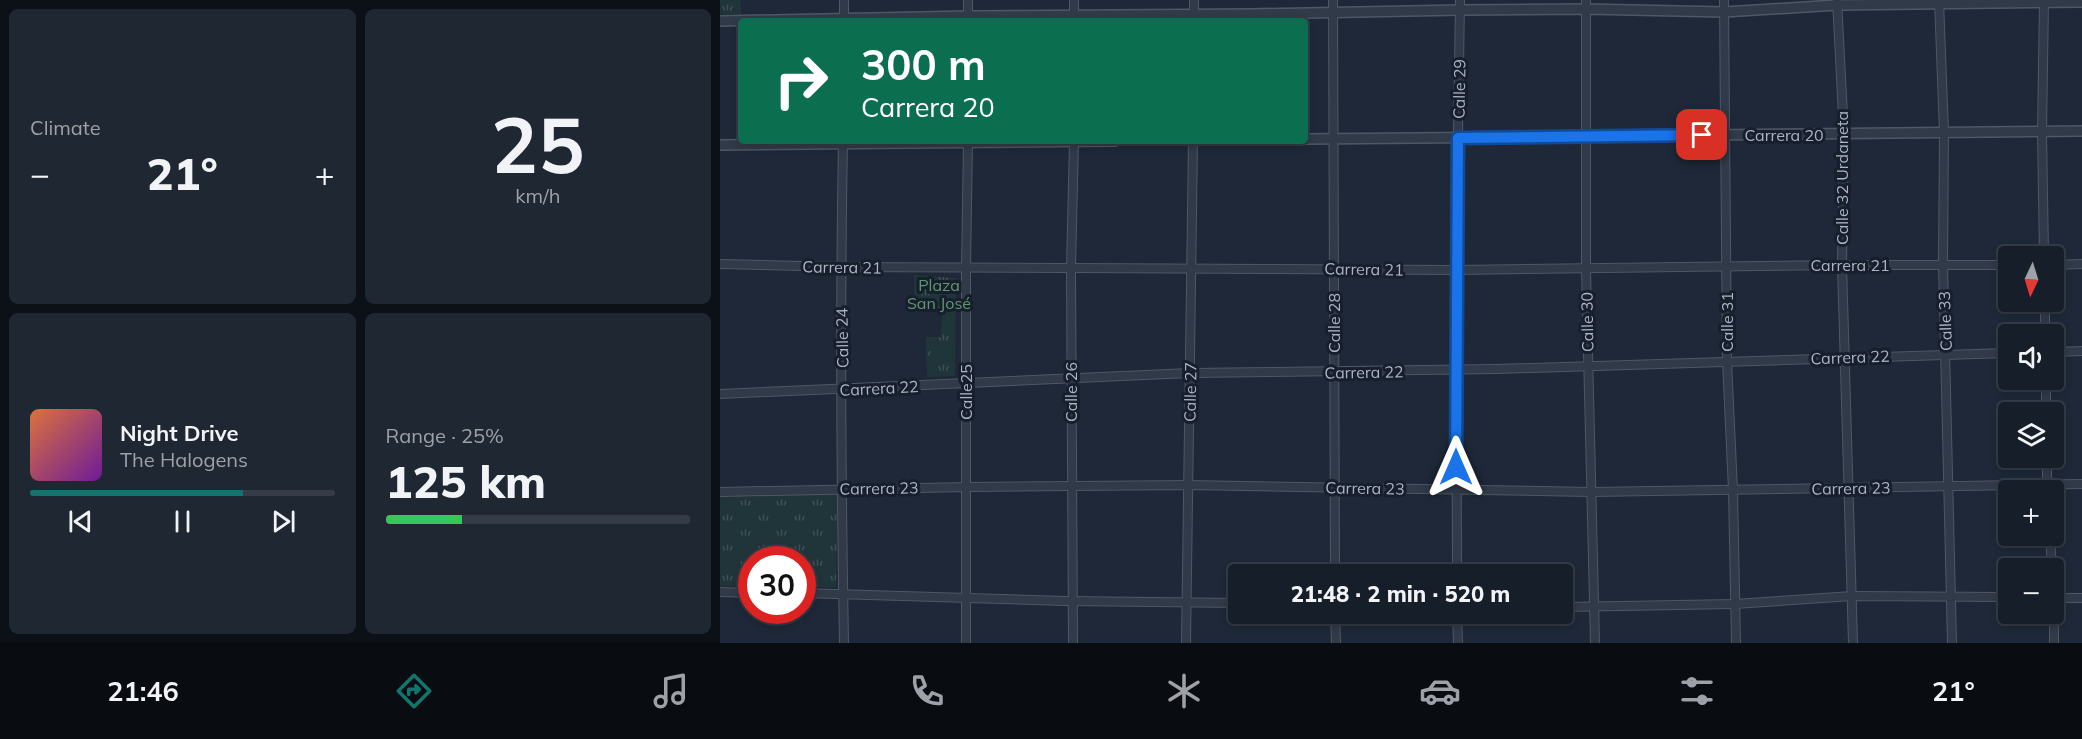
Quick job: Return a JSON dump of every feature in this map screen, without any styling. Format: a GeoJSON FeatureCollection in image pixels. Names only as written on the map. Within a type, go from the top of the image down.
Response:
{"type":"FeatureCollection","features":[{"type":"Feature","properties":{"kind":"street"},"geometry":{"type":"LineString","coordinates":[[844,0],[844,18]]}},
{"type":"Feature","properties":{"kind":"street"},"geometry":{"type":"LineString","coordinates":[[968,0],[968,18],[1194,17],[1460,5],[1586,5],[1724,12],[1837,3],[2082,2]]}},
{"type":"Feature","properties":{"kind":"street"},"geometry":{"type":"LineString","coordinates":[[1074,0],[1074,18]]}},
{"type":"Feature","properties":{"kind":"street"},"geometry":{"type":"LineString","coordinates":[[1194,0],[1194,17]]}},
{"type":"Feature","properties":{"kind":"street","name":"Calle 28"},"geometry":{"type":"LineString","coordinates":[[1333,0],[1335,564]]}},
{"type":"Feature","properties":{"kind":"street","name":"Calle 31"},"geometry":{"type":"LineString","coordinates":[[1724,0],[1727,361],[1733,489],[1736,643]]}},
{"type":"Feature","properties":{"kind":"street"},"geometry":{"type":"LineString","coordinates":[[2044,1],[2042,132],[2044,246]]}},
{"type":"Feature","properties":{"kind":"street","name":"Calle 32 Urdaneta"},"geometry":{"type":"LineString","coordinates":[[1837,3],[1844,135],[1842,265],[1853,643]]}},
{"type":"Feature","properties":{"kind":"street","name":"Calle 33"},"geometry":{"type":"LineString","coordinates":[[1939,3],[1944,132],[1943,264],[1952,643]]}},
{"type":"Feature","properties":{"kind":"street","name":"Calle 29"},"geometry":{"type":"LineString","coordinates":[[1457,564],[1456,270],[1460,5]]}},
{"type":"Feature","properties":{"kind":"street","name":"Calle 30"},"geometry":{"type":"LineString","coordinates":[[1586,5],[1586,268],[1596,607],[1595,643]]}},
{"type":"Feature","properties":{"kind":"street"},"geometry":{"type":"LineString","coordinates":[[720,21],[738,21]]}},
{"type":"Feature","properties":{"kind":"street","name":"Carrera 20"},"geometry":{"type":"LineString","coordinates":[[1308,139],[2082,131]]}},
{"type":"Feature","properties":{"kind":"street"},"geometry":{"type":"LineString","coordinates":[[720,145],[781,144]]}},
{"type":"Feature","properties":{"kind":"street","name":"Calle 24"},"geometry":{"type":"LineString","coordinates":[[842,144],[840,267],[843,390],[840,489],[844,643]]}},
{"type":"Feature","properties":{"kind":"street","name":"Calle25"},"geometry":{"type":"LineString","coordinates":[[966,643],[968,144]]}},
{"type":"Feature","properties":{"kind":"street","name":"Calle 26"},"geometry":{"type":"LineString","coordinates":[[1073,643],[1071,268],[1074,144]]}},
{"type":"Feature","properties":{"kind":"street","name":"Calle 27"},"geometry":{"type":"LineString","coordinates":[[1186,643],[1192,144]]}},
{"type":"Feature","properties":{"kind":"street","name":"Carrera 21"},"geometry":{"type":"LineString","coordinates":[[720,264],[840,267],[1456,270],[1998,265]]}},
{"type":"Feature","properties":{"kind":"street"},"geometry":{"type":"LineString","coordinates":[[2064,265],[2082,264]]}},
{"type":"Feature","properties":{"kind":"street"},"geometry":{"type":"LineString","coordinates":[[2064,352],[2082,351]]}},
{"type":"Feature","properties":{"kind":"street","name":"Carrera 22"},"geometry":{"type":"LineString","coordinates":[[720,394],[1190,374],[1588,367],[1998,353]]}},
{"type":"Feature","properties":{"kind":"street","name":"Carrera 23"},"geometry":{"type":"LineString","coordinates":[[2064,486],[2082,484]]}},
{"type":"Feature","properties":{"kind":"street","name":"Carrera 23"},"geometry":{"type":"LineString","coordinates":[[720,492],[1189,485],[1591,492],[1998,487]]}},
{"type":"Feature","properties":{"kind":"street"},"geometry":{"type":"LineString","coordinates":[[720,592],[738,593]]}},
{"type":"Feature","properties":{"kind":"street"},"geometry":{"type":"LineString","coordinates":[[816,593],[1073,601],[1228,603]]}},
{"type":"Feature","properties":{"kind":"street"},"geometry":{"type":"LineString","coordinates":[[1573,607],[1735,604],[1852,596],[1998,597]]}},
{"type":"Feature","properties":{"kind":"street"},"geometry":{"type":"LineString","coordinates":[[2064,598],[2082,598]]}},
{"type":"Feature","properties":{"kind":"street"},"geometry":{"type":"LineString","coordinates":[[1335,624],[1336,643]]}},
{"type":"Feature","properties":{"kind":"street"},"geometry":{"type":"LineString","coordinates":[[1457,624],[1458,643]]}},
{"type":"Feature","properties":{"kind":"street"},"geometry":{"type":"LineString","coordinates":[[2054,624],[2054,643]]}},
{"type":"Feature","properties":{"kind":"green space"},"geometry":{"type":"Polygon","coordinates":[[[720,0],[741,0],[741,14],[720,14],[720,0]]]}},
{"type":"Feature","properties":{"kind":"green space","name":"Plaza San José"},"geometry":{"type":"Polygon","coordinates":[[[914,275],[956,278],[955,376],[927,377],[926,337],[941,337],[942,311],[928,310],[927,306],[914,306],[914,275]]]}},
{"type":"Feature","properties":{"kind":"green space"},"geometry":{"type":"Polygon","coordinates":[[[838,492],[836,587],[816,587],[816,546],[738,546],[738,586],[720,586],[720,493],[838,492]]]}},
{"type":"Feature","properties":{"kind":"route"},"geometry":{"type":"LineString","coordinates":[[1456,467],[1458,138],[1702,135]]}}]}
